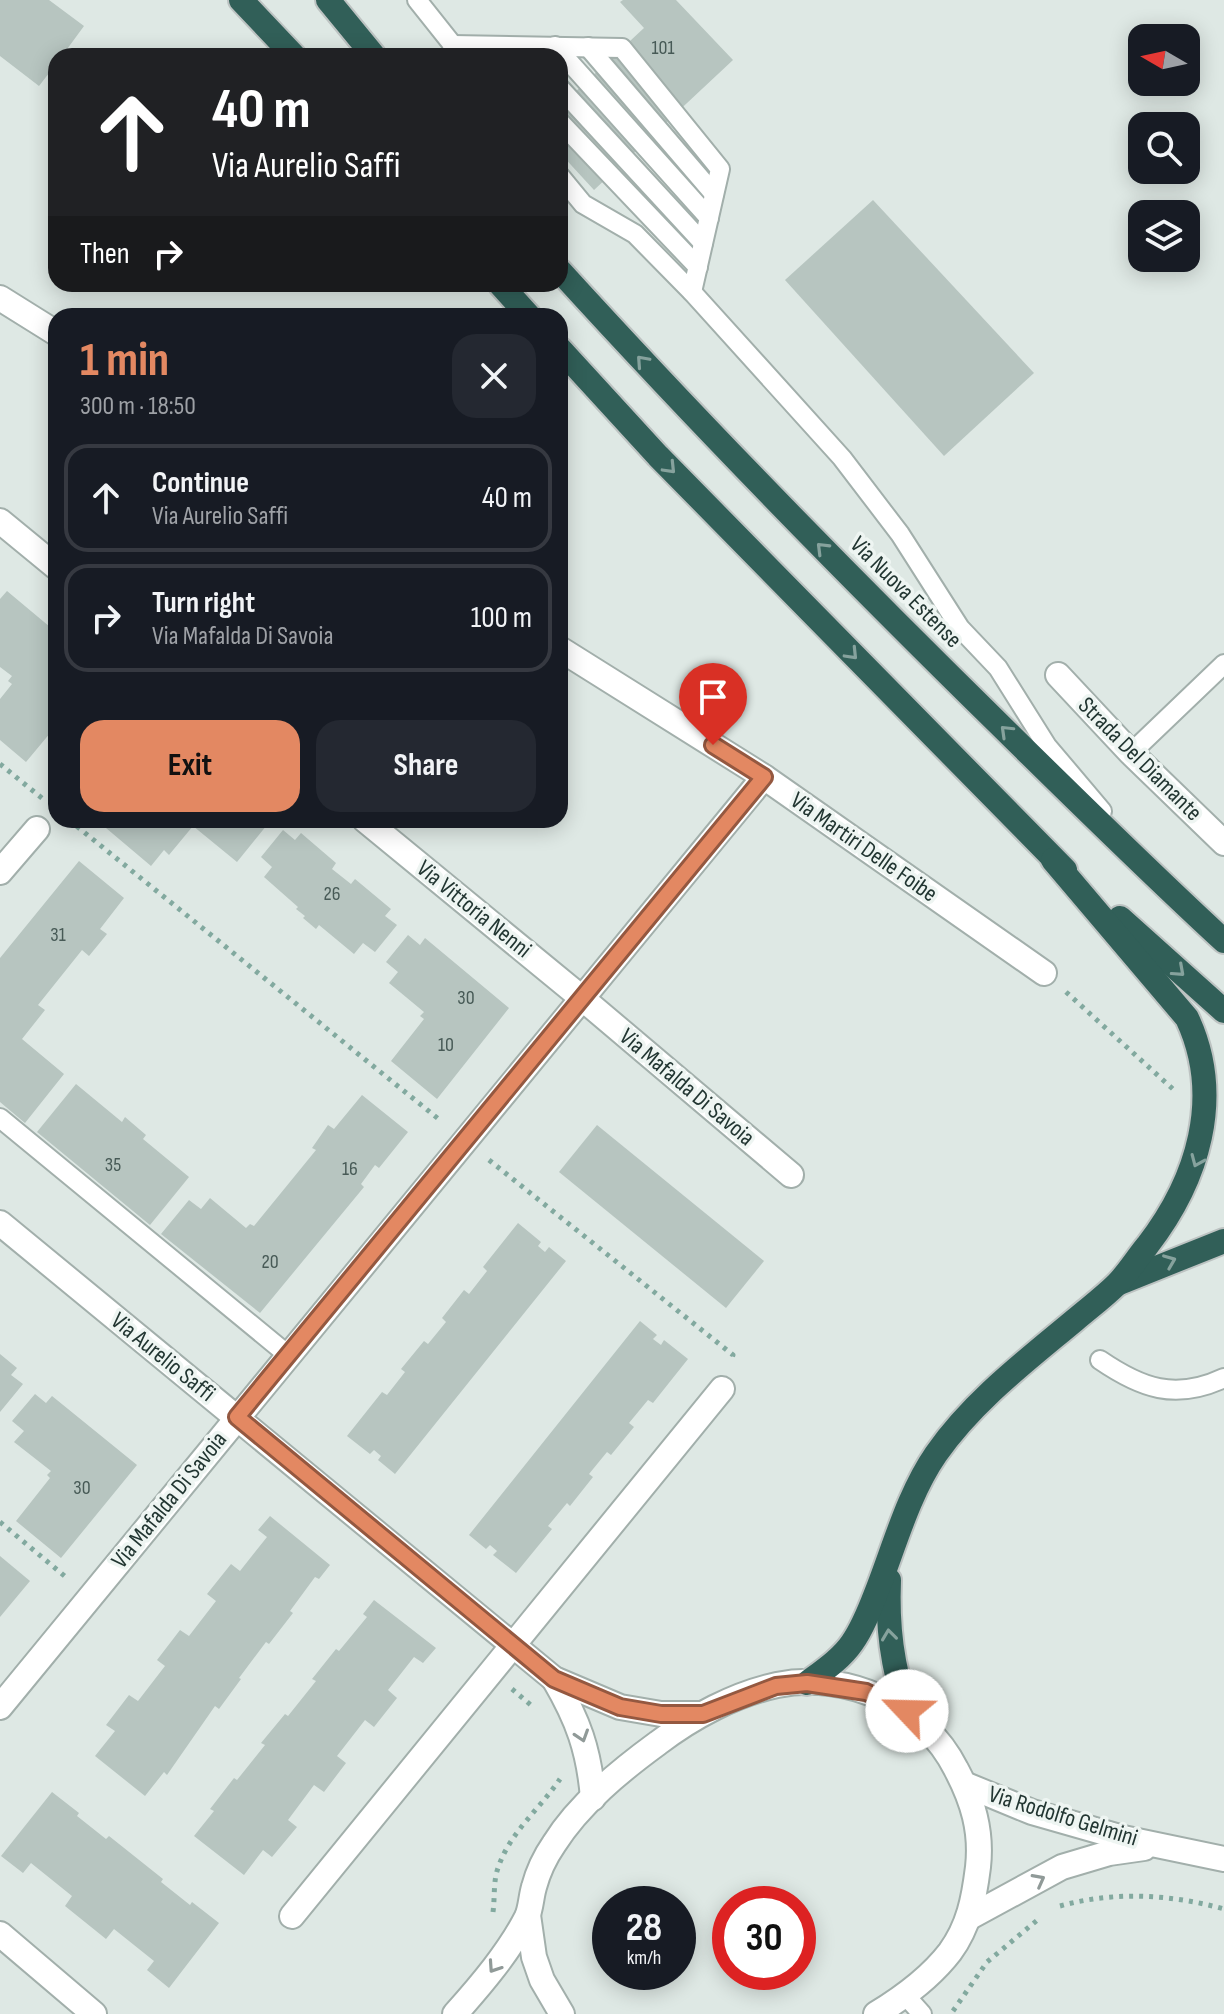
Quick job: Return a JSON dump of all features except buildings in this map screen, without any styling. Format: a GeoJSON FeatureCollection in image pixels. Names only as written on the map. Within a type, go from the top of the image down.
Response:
{"type":"FeatureCollection","features":[{"type":"Feature","properties":{"kind":"highway"},"geometry":{"type":"LineString","coordinates":[[241,0],[286,48]]}},
{"type":"Feature","properties":{"kind":"highway"},"geometry":{"type":"LineString","coordinates":[[256,0],[295,48]]}},
{"type":"Feature","properties":{"kind":"highway"},"geometry":{"type":"LineString","coordinates":[[328,0],[367,48]]}},
{"type":"Feature","properties":{"kind":"highway"},"geometry":{"type":"LineString","coordinates":[[346,0],[377,48]]}},
{"type":"Feature","properties":{"kind":"highway","name":"Via Nuova Estense"},"geometry":{"type":"LineString","coordinates":[[568,280],[703,427],[919,646],[1224,941]]}},
{"type":"Feature","properties":{"kind":"highway"},"geometry":{"type":"LineString","coordinates":[[507,292],[522,308]]}},
{"type":"Feature","properties":{"kind":"highway"},"geometry":{"type":"LineString","coordinates":[[568,358],[658,456],[1053,860],[1187,1018],[1200,1038],[1206,1057],[1211,1110],[1207,1136],[1182,1193],[1158,1231],[1117,1284],[1001,1383],[965,1417],[934,1456],[908,1511],[868,1613],[852,1643],[831,1665],[807,1683]]}},
{"type":"Feature","properties":{"kind":"highway"},"geometry":{"type":"LineString","coordinates":[[1053,860],[1224,1011]]}},
{"type":"Feature","properties":{"kind":"highway"},"geometry":{"type":"LineString","coordinates":[[1117,1284],[1224,1241]]}},
{"type":"Feature","properties":{"kind":"highway"},"geometry":{"type":"LineString","coordinates":[[889,1558],[888,1633],[907,1711]]}},
{"type":"Feature","properties":{"kind":"street"},"geometry":{"type":"LineString","coordinates":[[0,298],[48,328]]}},
{"type":"Feature","properties":{"kind":"street"},"geometry":{"type":"LineString","coordinates":[[0,521],[48,560]]}},
{"type":"Feature","properties":{"kind":"street","name":"Via Martiri Delle Foibe"},"geometry":{"type":"LineString","coordinates":[[568,654],[764,777],[1044,973]]}},
{"type":"Feature","properties":{"kind":"street","name":"Strada Del Diamante"},"geometry":{"type":"LineString","coordinates":[[1058,675],[1131,753],[1224,843]]}},
{"type":"Feature","properties":{"kind":"street","name":"Via Mafalda Di Savoia"},"geometry":{"type":"LineString","coordinates":[[0,1707],[764,777]]}},
{"type":"Feature","properties":{"kind":"street","name":"Via Vittoria Nenni"},"geometry":{"type":"LineString","coordinates":[[375,828],[583,999]]}},
{"type":"Feature","properties":{"kind":"street"},"geometry":{"type":"LineString","coordinates":[[0,872],[37,829]]}},
{"type":"Feature","properties":{"kind":"street","name":"Via Mafalda Di Savoia"},"geometry":{"type":"LineString","coordinates":[[583,999],[791,1175]]}},
{"type":"Feature","properties":{"kind":"street","name":"Via Aurelio Saffi"},"geometry":{"type":"LineString","coordinates":[[0,1223],[554,1679],[620,1707],[661,1714],[703,1714]]}},
{"type":"Feature","properties":{"kind":"street"},"geometry":{"type":"LineString","coordinates":[[292,1916],[722,1389]]}},
{"type":"Feature","properties":{"kind":"street","name":"Via Aurelio Saffi"},"geometry":{"type":"LineString","coordinates":[[554,1679],[582,1731],[593,1798]]}},
{"type":"Feature","properties":{"kind":"street"},"geometry":{"type":"LineString","coordinates":[[455,2014],[487,1977],[528,1915],[543,1863],[556,1841],[593,1798],[641,1755],[703,1714],[776,1686],[807,1683],[866,1692],[907,1711],[940,1740],[973,1804],[980,1845],[970,1917],[951,1951],[920,1984],[876,2014]]}},
{"type":"Feature","properties":{"kind":"street","name":"Via Rodolfo Gelmini"},"geometry":{"type":"LineString","coordinates":[[964,1784],[1032,1812],[1123,1838],[1224,1859]]}},
{"type":"Feature","properties":{"kind":"street","name":"Via Rodolfo Gelmini"},"geometry":{"type":"LineString","coordinates":[[970,1917],[1062,1867],[1109,1853],[1162,1845]]}},
{"type":"Feature","properties":{"kind":"street"},"geometry":{"type":"LineString","coordinates":[[528,1915],[534,1957],[542,1980],[562,2014]]}},
{"type":"Feature","properties":{"kind":"street"},"geometry":{"type":"LineString","coordinates":[[0,1934],[94,2014]]}},
{"type":"Feature","properties":{"kind":"lane"},"geometry":{"type":"LineString","coordinates":[[417,0],[455,48]]}},
{"type":"Feature","properties":{"kind":"lane"},"geometry":{"type":"LineString","coordinates":[[543,48],[588,47],[714,194],[692,292]]}},
{"type":"Feature","properties":{"kind":"lane"},"geometry":{"type":"LineString","coordinates":[[568,61],[709,218]]}},
{"type":"Feature","properties":{"kind":"lane"},"geometry":{"type":"LineString","coordinates":[[568,97],[703,243]]}},
{"type":"Feature","properties":{"kind":"lane"},"geometry":{"type":"LineString","coordinates":[[568,130],[698,267]]}},
{"type":"Feature","properties":{"kind":"lane"},"geometry":{"type":"LineString","coordinates":[[568,186],[583,204],[635,234],[692,292],[842,458],[900,534],[960,628],[998,668],[1047,746],[1162,884]]}},
{"type":"Feature","properties":{"kind":"lane"},"geometry":{"type":"LineString","coordinates":[[1131,753],[1224,664]]}},
{"type":"Feature","properties":{"kind":"lane"},"geometry":{"type":"LineString","coordinates":[[0,1118],[288,1355]]}},
{"type":"Feature","properties":{"kind":"lane"},"geometry":{"type":"LineString","coordinates":[[1100,1360],[1129,1380],[1158,1389],[1202,1387],[1224,1378]]}},
{"type":"Feature","properties":{"kind":"lane"},"geometry":{"type":"LineString","coordinates":[[905,1995],[922,2014]]}},
{"type":"Feature","properties":{"kind":"path"},"geometry":{"type":"LineString","coordinates":[[0,764],[45,801]]}},
{"type":"Feature","properties":{"kind":"path"},"geometry":{"type":"LineString","coordinates":[[79,828],[733,1355],[722,1389]]}},
{"type":"Feature","properties":{"kind":"path"},"geometry":{"type":"LineString","coordinates":[[1044,973],[1178,1093]]}},
{"type":"Feature","properties":{"kind":"path"},"geometry":{"type":"LineString","coordinates":[[0,1522],[90,1597]]}},
{"type":"Feature","properties":{"kind":"path"},"geometry":{"type":"LineString","coordinates":[[491,1670],[541,1715]]}},
{"type":"Feature","properties":{"kind":"path"},"geometry":{"type":"LineString","coordinates":[[492,1917],[498,1866],[515,1835],[561,1778],[564,1765]]}},
{"type":"Feature","properties":{"kind":"path"},"geometry":{"type":"LineString","coordinates":[[1052,1908],[1087,1898],[1119,1894],[1178,1899],[1224,1909]]}},
{"type":"Feature","properties":{"kind":"path"},"geometry":{"type":"LineString","coordinates":[[953,2011],[987,1962],[1043,1915]]}},
{"type":"Feature","properties":{"kind":"route"},"geometry":{"type":"LineString","coordinates":[[713,745],[764,777],[237,1417],[554,1679],[620,1707],[661,1714],[703,1714],[776,1686],[807,1683],[866,1692],[907,1711]]}}]}
